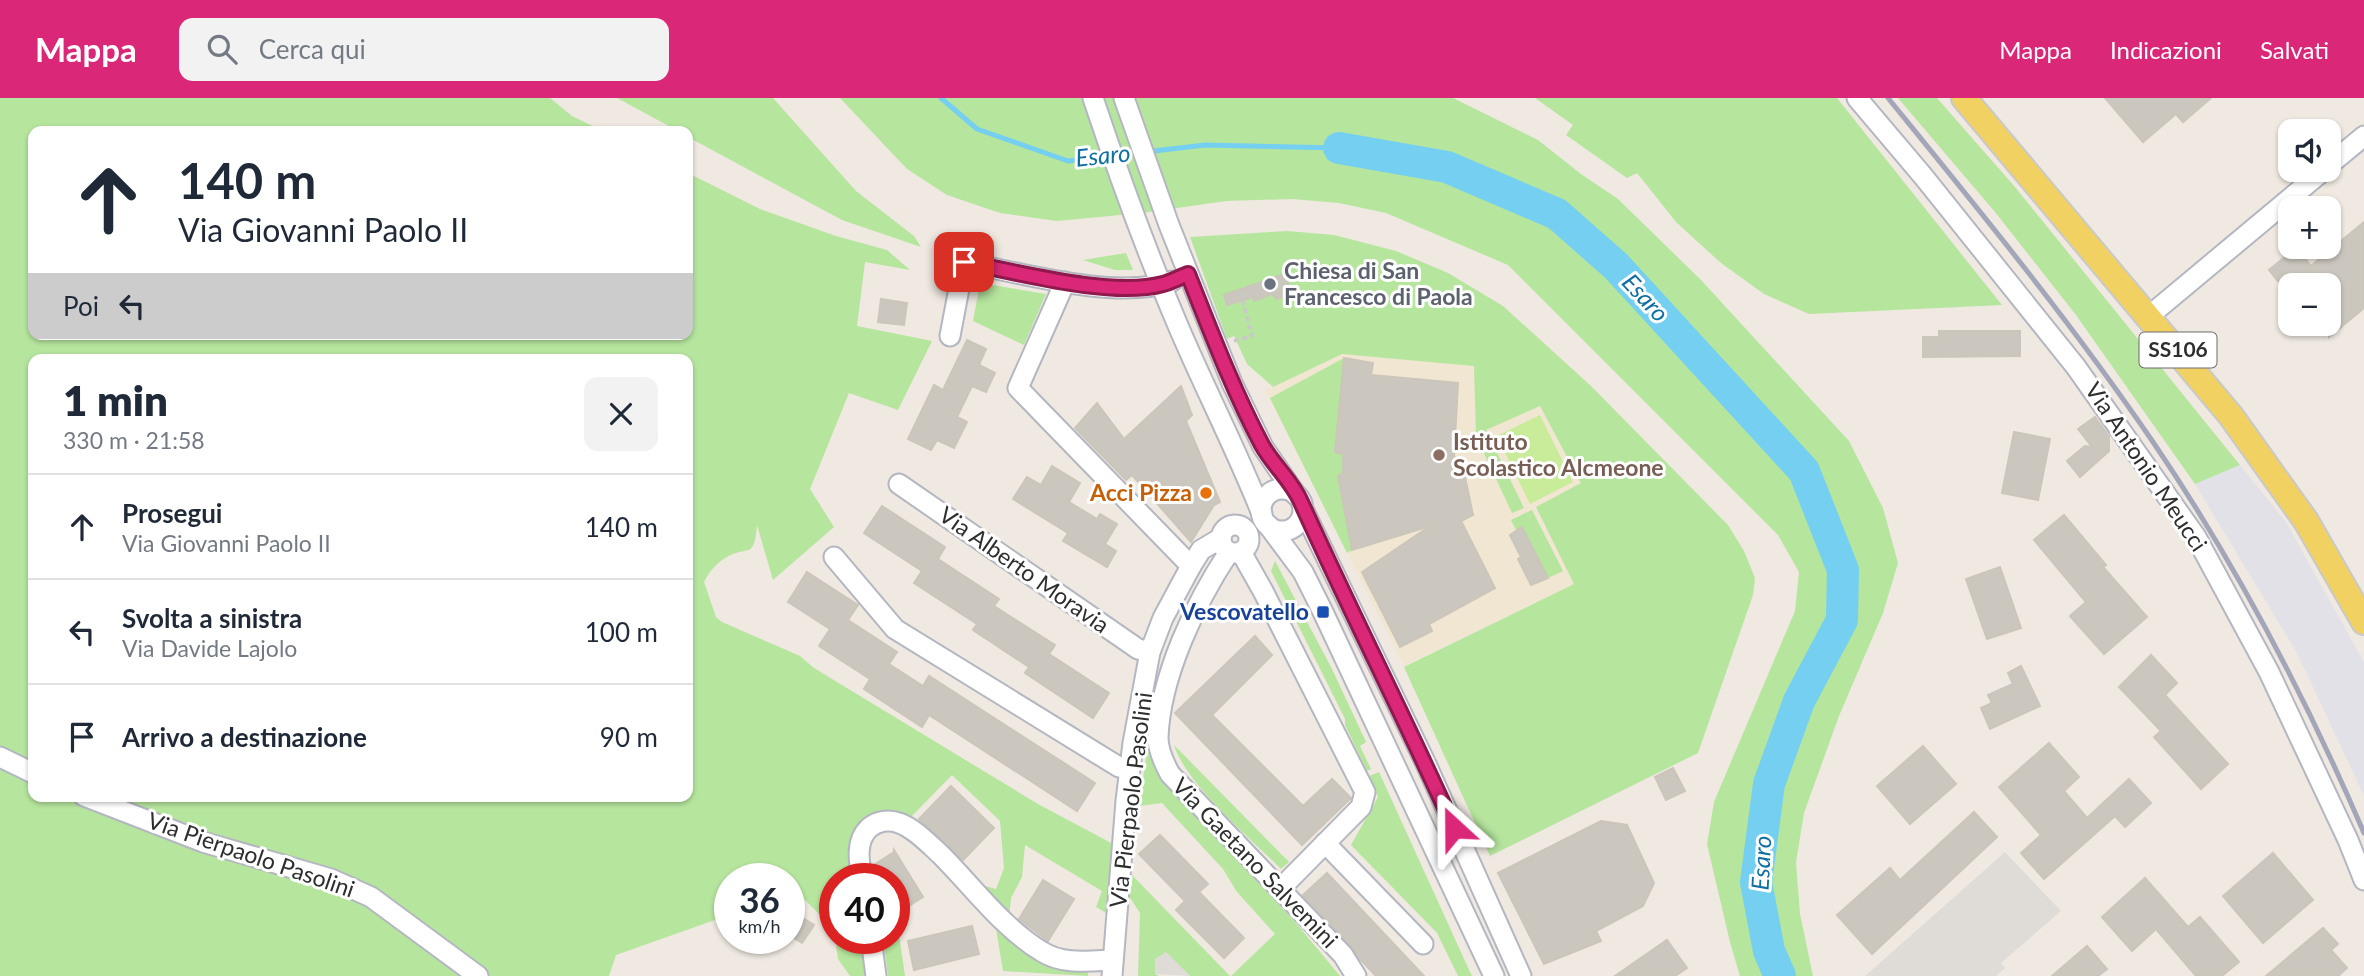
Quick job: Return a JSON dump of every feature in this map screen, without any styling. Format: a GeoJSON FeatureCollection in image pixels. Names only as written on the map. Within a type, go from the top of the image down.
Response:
{"type":"FeatureCollection","features":[{"type":"Feature","properties":{"kind":"main road","name":"SS106"},"geometry":{"type":"LineString","coordinates":[[1964,98],[2231,416],[2306,521],[2362,615]]}},
{"type":"Feature","properties":{"kind":"street"},"geometry":{"type":"LineString","coordinates":[[1093,98],[1162,284],[1265,519],[1303,572],[1494,976]]}},
{"type":"Feature","properties":{"kind":"street"},"geometry":{"type":"LineString","coordinates":[[1124,98],[1180,254],[1232,383],[1263,447],[1300,502],[1426,765],[1521,976]]}},
{"type":"Feature","properties":{"kind":"street","name":"Via Antonio Meucci"},"geometry":{"type":"LineString","coordinates":[[1857,98],[2076,367],[2196,537],[2269,671],[2364,880]]}},
{"type":"Feature","properties":{"kind":"street"},"geometry":{"type":"LineString","coordinates":[[2341,155],[2364,136]]}},
{"type":"Feature","properties":{"kind":"street"},"geometry":{"type":"LineString","coordinates":[[2149,316],[2310,182]]}},
{"type":"Feature","properties":{"kind":"street"},"geometry":{"type":"LineString","coordinates":[[950,336],[964,262],[1065,282],[1127,288],[1162,284],[1188,274]]}},
{"type":"Feature","properties":{"kind":"street"},"geometry":{"type":"LineString","coordinates":[[1065,282],[1018,388],[1191,566]]}},
{"type":"Feature","properties":{"kind":"street"},"geometry":{"type":"LineString","coordinates":[[1240,458],[1244,503],[1236,541],[1365,792],[1361,807],[1281,888]]}},
{"type":"Feature","properties":{"kind":"street","name":"Via Alberto Moravia"},"geometry":{"type":"LineString","coordinates":[[899,484],[1138,649],[1150,652]]}},
{"type":"Feature","properties":{"kind":"street"},"geometry":{"type":"LineString","coordinates":[[1285,489],[1300,502],[1302,516],[1294,527],[1280,531],[1265,519],[1263,501],[1272,492],[1285,489]]}},
{"type":"Feature","properties":{"kind":"street"},"geometry":{"type":"LineString","coordinates":[[1236,541],[1274,548],[1303,572]]}},
{"type":"Feature","properties":{"kind":"street","name":"Via Pierpaolo Pasolini"},"geometry":{"type":"LineString","coordinates":[[860,863],[862,836],[873,825],[896,822],[934,848],[1008,925],[1040,951],[1057,959],[1113,968],[1130,769],[1150,652],[1163,618],[1201,550],[1236,541]]}},
{"type":"Feature","properties":{"kind":"street","name":"Via Gaetano Salvemini"},"geometry":{"type":"LineString","coordinates":[[1236,541],[1207,585],[1169,677],[1158,740],[1162,757],[1170,774],[1343,955],[1356,976]]}},
{"type":"Feature","properties":{"kind":"street"},"geometry":{"type":"LineString","coordinates":[[834,557],[895,629],[1119,767],[1130,769]]}},
{"type":"Feature","properties":{"kind":"street"},"geometry":{"type":"LineString","coordinates":[[0,757],[28,771]]}},
{"type":"Feature","properties":{"kind":"street","name":"Via Pierpaolo Pasolini"},"geometry":{"type":"LineString","coordinates":[[100,802],[203,842],[341,883],[371,897],[478,976]]}},
{"type":"Feature","properties":{"kind":"street"},"geometry":{"type":"LineString","coordinates":[[1325,843],[1423,944]]}},
{"type":"Feature","properties":{"kind":"street"},"geometry":{"type":"LineString","coordinates":[[873,954],[876,976]]}},
{"type":"Feature","properties":{"kind":"path"},"geometry":{"type":"LineString","coordinates":[[1231,342],[1252,336],[1240,291]]}},
{"type":"Feature","properties":{"kind":"shaded area","name":"Istituto Scolastico Alcmeone"},"geometry":{"type":"Polygon","coordinates":[[[1429,316],[1559,417],[1601,493],[1574,584],[1404,666],[1265,390],[1295,377],[1302,367],[1429,316]]]}},
{"type":"Feature","properties":{"kind":"shaded area"},"geometry":{"type":"Polygon","coordinates":[[[2240,465],[2286,522],[2364,662],[2364,796],[2297,653],[2195,484],[2240,465]]]}},
{"type":"Feature","properties":{"kind":"shaded area"},"geometry":{"type":"Polygon","coordinates":[[[2005,852],[2061,911],[2001,963],[2005,968],[1996,976],[1865,976],[2005,852]]]}},
{"type":"Feature","properties":{"kind":"shaded area"},"geometry":{"type":"Polygon","coordinates":[[[1166,952],[1190,976],[1155,974],[1155,959],[1166,952]]]}},
{"type":"Feature","properties":{"kind":"green space"},"geometry":{"type":"Polygon","coordinates":[[[0,98],[550,98],[572,116],[593,126],[28,126],[28,340],[693,340],[693,176],[760,209],[836,236],[887,250],[910,270],[865,262],[857,326],[932,341],[898,410],[849,393],[810,489],[834,527],[773,580],[757,525],[752,547],[723,559],[704,582],[716,617],[722,622],[800,656],[814,668],[1038,804],[1113,844],[1106,913],[1096,907],[1102,891],[1025,845],[1022,877],[1011,898],[1009,918],[966,873],[985,886],[996,889],[1004,868],[1000,821],[952,775],[910,818],[875,815],[859,824],[854,840],[856,863],[819,863],[819,914],[805,900],[805,863],[714,863],[714,920],[616,955],[609,976],[0,976],[0,98]]]}},
{"type":"Feature","properties":{"kind":"green space"},"geometry":{"type":"Polygon","coordinates":[[[617,98],[773,98],[856,191],[914,236],[921,247],[842,220],[693,140],[693,126],[669,126],[617,98]]]}},
{"type":"Feature","properties":{"kind":"green space"},"geometry":{"type":"Polygon","coordinates":[[[840,98],[1453,98],[1538,140],[1618,199],[1701,280],[1849,441],[1883,508],[1898,563],[1883,613],[1839,716],[1804,813],[1796,862],[1800,914],[1813,976],[1740,976],[1707,844],[1714,802],[1795,611],[1799,572],[1778,535],[1508,265],[1386,213],[1339,203],[1292,199],[1226,201],[1057,221],[1000,213],[947,195],[907,169],[840,98]]]}},
{"type":"Feature","properties":{"kind":"green space"},"geometry":{"type":"Polygon","coordinates":[[[1535,98],[1837,98],[2002,305],[1809,314],[1764,294],[1721,263],[1676,222],[1637,173],[1627,178],[1566,135],[1573,125],[1535,98]]]}},
{"type":"Feature","properties":{"kind":"green space"},"geometry":{"type":"Polygon","coordinates":[[[1898,98],[1937,98],[2015,187],[2240,465],[2195,484],[2076,315],[1995,212],[1898,98]]]}},
{"type":"Feature","properties":{"kind":"green space"},"geometry":{"type":"Polygon","coordinates":[[[1287,231],[1334,235],[1396,251],[1448,273],[1503,306],[1591,386],[1728,525],[1744,551],[1755,578],[1753,595],[1698,753],[1490,856],[1404,667],[1574,584],[1536,507],[1581,483],[1540,406],[1486,430],[1524,508],[1512,513],[1476,436],[1474,366],[1342,354],[1273,387],[1247,364],[1234,336],[1227,339],[1190,237],[1287,231]]]}},
{"type":"Feature","properties":{"kind":"green space"},"geometry":{"type":"Polygon","coordinates":[[[1126,253],[1133,270],[1115,270],[1083,260],[1126,253]]]}},
{"type":"Feature","properties":{"kind":"green space"},"geometry":{"type":"Polygon","coordinates":[[[980,283],[1046,294],[1024,345],[973,321],[980,283]]]}},
{"type":"Feature","properties":{"kind":"green space"},"geometry":{"type":"Polygon","coordinates":[[[1344,358],[1335,452],[1343,454],[1343,473],[1338,476],[1352,550],[1347,553],[1270,398],[1344,358]]]}},
{"type":"Feature","properties":{"kind":"green space"},"geometry":{"type":"Polygon","coordinates":[[[1540,415],[1573,482],[1530,504],[1497,436],[1540,415]]]}},
{"type":"Feature","properties":{"kind":"green space"},"geometry":{"type":"Polygon","coordinates":[[[1532,510],[1563,571],[1548,578],[1522,528],[1516,530],[1511,520],[1532,510]]]}},
{"type":"Feature","properties":{"kind":"green space"},"geometry":{"type":"Polygon","coordinates":[[[1275,561],[1332,669],[1366,742],[1360,746],[1371,769],[1367,771],[1345,725],[1345,719],[1271,571],[1275,561]]]}},
{"type":"Feature","properties":{"kind":"green space"},"geometry":{"type":"Polygon","coordinates":[[[1148,744],[1162,780],[1296,923],[1340,976],[1231,976],[1275,934],[1237,892],[1223,869],[1162,803],[1139,806],[1148,744]]]}},
{"type":"Feature","properties":{"kind":"green space"},"geometry":{"type":"Polygon","coordinates":[[[1174,745],[1289,862],[1281,869],[1221,810],[1192,777],[1174,745]]]}},
{"type":"Feature","properties":{"kind":"green space"},"geometry":{"type":"Polygon","coordinates":[[[1379,772],[1472,976],[1458,976],[1437,933],[1351,845],[1378,797],[1369,776],[1379,772]]]}},
{"type":"Feature","properties":{"kind":"green space"},"geometry":{"type":"Polygon","coordinates":[[[1131,874],[1230,976],[1190,976],[1166,953],[1155,974],[1159,976],[1138,976],[1140,913],[1129,896],[1131,874]]]}},
{"type":"Feature","properties":{"kind":"green space"},"geometry":{"type":"Polygon","coordinates":[[[995,923],[1040,961],[1058,969],[1088,970],[1088,976],[1003,971],[995,923]]]}},
{"type":"Feature","properties":{"kind":"green space"},"geometry":{"type":"Polygon","coordinates":[[[837,954],[868,954],[871,976],[850,976],[837,954]]]}},
{"type":"Feature","properties":{"kind":"green space"},"geometry":{"type":"Polygon","coordinates":[[[885,954],[902,954],[905,976],[888,976],[885,954]]]}},
{"type":"Feature","properties":{"kind":"building"},"geometry":{"type":"Polygon","coordinates":[[[2105,98],[2211,98],[2183,122],[2176,114],[2143,142],[2105,98]]]}},
{"type":"Feature","properties":{"kind":"building"},"geometry":{"type":"Polygon","coordinates":[[[2364,222],[2364,308],[2341,327],[2341,273],[2278,273],[2278,281],[2269,270],[2282,259],[2305,259],[2311,266],[2319,259],[2341,259],[2341,241],[2364,222]]]}},
{"type":"Feature","properties":{"kind":"building","name":"Chiesa di San Francesco di Paola"},"geometry":{"type":"Polygon","coordinates":[[[1285,274],[1291,294],[1276,299],[1272,294],[1254,301],[1253,297],[1227,305],[1224,295],[1285,274]]]}},
{"type":"Feature","properties":{"kind":"building"},"geometry":{"type":"Polygon","coordinates":[[[881,299],[907,303],[904,325],[878,322],[881,299]]]}},
{"type":"Feature","properties":{"kind":"building"},"geometry":{"type":"Polygon","coordinates":[[[1939,331],[2020,331],[2020,356],[1923,357],[1923,337],[1939,337],[1939,331]]]}},
{"type":"Feature","properties":{"kind":"building"},"geometry":{"type":"Polygon","coordinates":[[[967,340],[986,349],[979,365],[995,373],[986,392],[972,386],[957,417],[967,422],[954,448],[937,440],[931,450],[908,439],[934,385],[943,390],[967,340]]]}},
{"type":"Feature","properties":{"kind":"building"},"geometry":{"type":"Polygon","coordinates":[[[1344,358],[1373,363],[1371,375],[1458,383],[1454,457],[1461,458],[1473,515],[1461,521],[1495,588],[1429,624],[1432,631],[1400,647],[1362,572],[1430,526],[1352,550],[1338,476],[1343,473],[1343,454],[1335,452],[1344,358]]]}},
{"type":"Feature","properties":{"kind":"building"},"geometry":{"type":"Polygon","coordinates":[[[1181,386],[1192,415],[1186,421],[1220,502],[1214,505],[1191,542],[1132,475],[1126,480],[1075,428],[1097,403],[1124,439],[1181,386]]]}},
{"type":"Feature","properties":{"kind":"building"},"geometry":{"type":"Polygon","coordinates":[[[2095,417],[2109,436],[2109,451],[2080,477],[2067,461],[2085,446],[2092,447],[2078,429],[2095,417]]]}},
{"type":"Feature","properties":{"kind":"building"},"geometry":{"type":"Polygon","coordinates":[[[2014,432],[2050,439],[2038,500],[2002,493],[2014,432]]]}},
{"type":"Feature","properties":{"kind":"building"},"geometry":{"type":"Polygon","coordinates":[[[1052,466],[1080,483],[1069,502],[1097,519],[1100,514],[1117,524],[1105,544],[1116,551],[1107,567],[1063,541],[1068,533],[1013,499],[1027,477],[1041,485],[1052,466]]]}},
{"type":"Feature","properties":{"kind":"building"},"geometry":{"type":"Polygon","coordinates":[[[882,506],[945,547],[938,559],[999,599],[994,606],[1055,645],[1049,654],[1109,693],[1093,718],[1025,673],[1029,667],[973,630],[977,624],[914,583],[922,571],[864,533],[882,506]]]}},
{"type":"Feature","properties":{"kind":"building"},"geometry":{"type":"Polygon","coordinates":[[[2064,515],[2106,565],[2103,567],[2147,617],[2104,654],[2070,616],[2086,602],[2034,540],[2064,515]]]}},
{"type":"Feature","properties":{"kind":"building"},"geometry":{"type":"Polygon","coordinates":[[[1522,527],[1548,578],[1531,585],[1510,535],[1522,527]]]}},
{"type":"Feature","properties":{"kind":"building"},"geometry":{"type":"Polygon","coordinates":[[[2000,567],[2021,628],[1987,639],[1966,579],[2000,567]]]}},
{"type":"Feature","properties":{"kind":"building"},"geometry":{"type":"Polygon","coordinates":[[[807,572],[858,605],[848,620],[897,652],[889,664],[923,686],[929,676],[1095,783],[1077,811],[929,715],[922,727],[864,689],[870,679],[819,646],[830,629],[788,602],[807,572]]]}},
{"type":"Feature","properties":{"kind":"building"},"geometry":{"type":"Polygon","coordinates":[[[1255,636],[1272,655],[1212,715],[1303,806],[1332,779],[1351,798],[1302,845],[1175,713],[1255,636]]]}},
{"type":"Feature","properties":{"kind":"building"},"geometry":{"type":"Polygon","coordinates":[[[2151,655],[2177,683],[2165,695],[2228,764],[2201,789],[2154,737],[2161,731],[2119,687],[2151,655]]]}},
{"type":"Feature","properties":{"kind":"building"},"geometry":{"type":"Polygon","coordinates":[[[2021,666],[2040,706],[1990,729],[1981,708],[1992,703],[1988,695],[2013,684],[2008,673],[2021,666]]]}},
{"type":"Feature","properties":{"kind":"building"},"geometry":{"type":"Polygon","coordinates":[[[2049,743],[2079,777],[2064,791],[2087,818],[2129,779],[2151,803],[2125,827],[2115,816],[2044,879],[2021,853],[2041,835],[1999,787],[2049,743]]]}},
{"type":"Feature","properties":{"kind":"building"},"geometry":{"type":"Polygon","coordinates":[[[1923,746],[1956,784],[1910,824],[1877,786],[1923,746]]]}},
{"type":"Feature","properties":{"kind":"building"},"geometry":{"type":"Polygon","coordinates":[[[1673,768],[1685,791],[1666,800],[1655,777],[1673,768]]]}},
{"type":"Feature","properties":{"kind":"building"},"geometry":{"type":"Polygon","coordinates":[[[951,786],[994,828],[963,860],[919,819],[951,786]]]}},
{"type":"Feature","properties":{"kind":"building"},"geometry":{"type":"Polygon","coordinates":[[[1974,812],[1997,837],[1872,954],[1837,915],[1890,868],[1900,880],[1974,812]]]}},
{"type":"Feature","properties":{"kind":"building"},"geometry":{"type":"Polygon","coordinates":[[[1601,821],[1627,825],[1654,883],[1643,906],[1596,931],[1601,941],[1544,964],[1498,873],[1601,821]]]}},
{"type":"Feature","properties":{"kind":"building"},"geometry":{"type":"Polygon","coordinates":[[[1160,835],[1208,884],[1199,892],[1244,938],[1224,958],[1176,910],[1185,901],[1139,854],[1160,835]]]}},
{"type":"Feature","properties":{"kind":"building"},"geometry":{"type":"Polygon","coordinates":[[[894,852],[902,863],[877,863],[894,852]]]}},
{"type":"Feature","properties":{"kind":"building"},"geometry":{"type":"Polygon","coordinates":[[[2273,853],[2313,900],[2263,943],[2223,896],[2273,853]]]}},
{"type":"Feature","properties":{"kind":"building"},"geometry":{"type":"Polygon","coordinates":[[[1327,873],[1424,976],[1376,976],[1359,958],[1303,895],[1327,873]]]}},
{"type":"Feature","properties":{"kind":"building"},"geometry":{"type":"Polygon","coordinates":[[[910,876],[923,897],[910,905],[910,876]]]}},
{"type":"Feature","properties":{"kind":"building"},"geometry":{"type":"Polygon","coordinates":[[[2145,878],[2188,927],[2200,917],[2239,962],[2222,976],[2196,976],[2156,929],[2132,951],[2102,917],[2145,878]]]}},
{"type":"Feature","properties":{"kind":"building"},"geometry":{"type":"Polygon","coordinates":[[[1043,880],[1074,899],[1048,941],[1019,919],[1043,880]]]}},
{"type":"Feature","properties":{"kind":"building"},"geometry":{"type":"Polygon","coordinates":[[[805,919],[814,925],[805,938],[805,919]]]}},
{"type":"Feature","properties":{"kind":"building"},"geometry":{"type":"Polygon","coordinates":[[[972,926],[979,954],[914,970],[910,941],[972,926]]]}},
{"type":"Feature","properties":{"kind":"building"},"geometry":{"type":"Polygon","coordinates":[[[2323,928],[2338,944],[2331,950],[2347,968],[2338,976],[2266,976],[2323,928]]]}},
{"type":"Feature","properties":{"kind":"building"},"geometry":{"type":"Polygon","coordinates":[[[1667,940],[1687,968],[1675,976],[1615,976],[1667,940]]]}},
{"type":"Feature","properties":{"kind":"building"},"geometry":{"type":"Polygon","coordinates":[[[2087,946],[2107,969],[2098,976],[2052,976],[2087,946]]]}},
{"type":"Feature","properties":{"kind":"waterway","name":"Esaro"},"geometry":{"type":"LineString","coordinates":[[941,98],[977,129],[1068,161],[1205,145],[1339,148]]}},
{"type":"Feature","properties":{"kind":"waterway","name":"Esaro"},"geometry":{"type":"LineString","coordinates":[[1339,148],[1447,167],[1557,214],[1616,266],[1804,471],[1843,570],[1842,620],[1799,701],[1769,784],[1756,882],[1769,951],[1780,976]]}},
{"type":"Feature","properties":{"kind":"railway"},"geometry":{"type":"LineString","coordinates":[[1888,98],[2057,310],[2122,397],[2184,488],[2241,584],[2294,682],[2364,833]]}},
{"type":"Feature","properties":{"kind":"place","name":"Chiesa di San Francesco di Paola"},"geometry":{"type":"Point","coordinates":[1270,284]}},
{"type":"Feature","properties":{"kind":"place","name":"Istituto Scolastico Alcmeone"},"geometry":{"type":"Point","coordinates":[1439,455]}},
{"type":"Feature","properties":{"kind":"place","name":"Acci Pizza"},"geometry":{"type":"Point","coordinates":[1206,493]}},
{"type":"Feature","properties":{"kind":"place","name":"Vescovatello"},"geometry":{"type":"Point","coordinates":[1323,612]}},
{"type":"Feature","properties":{"kind":"route"},"geometry":{"type":"LineString","coordinates":[[964,262],[1065,282],[1127,288],[1162,284],[1188,274],[1232,383],[1263,447],[1300,499],[1454,828]]}}]}
